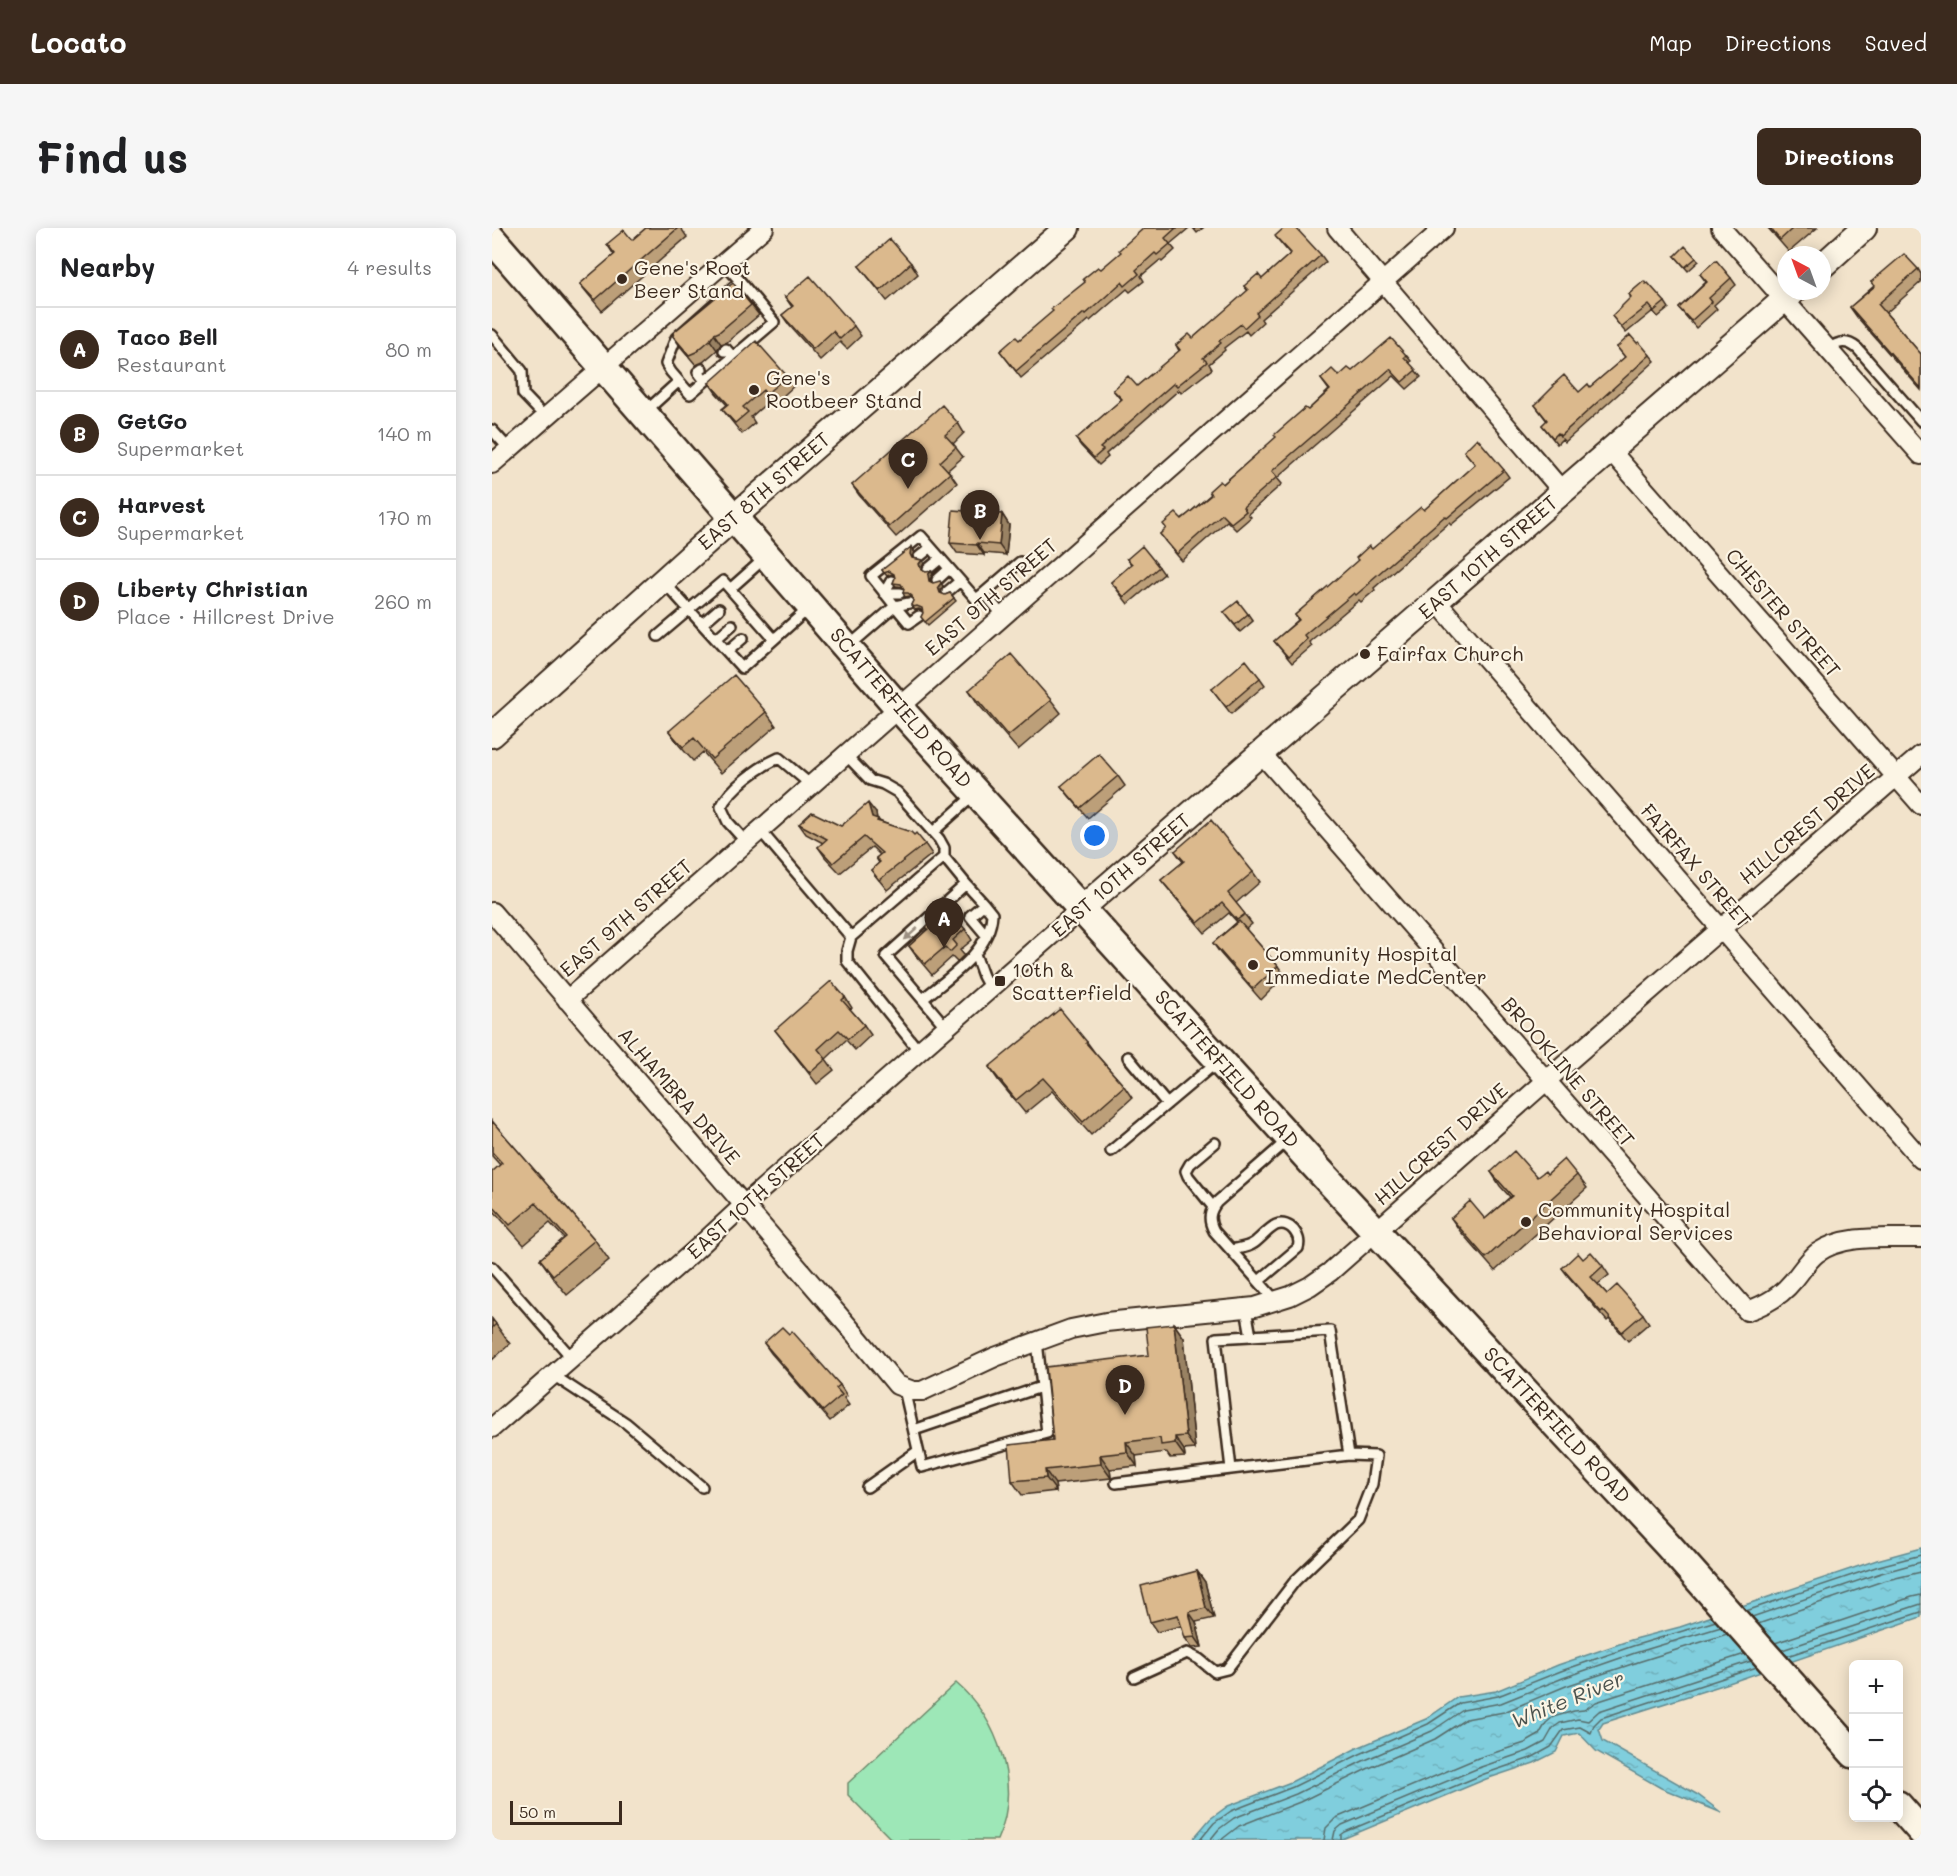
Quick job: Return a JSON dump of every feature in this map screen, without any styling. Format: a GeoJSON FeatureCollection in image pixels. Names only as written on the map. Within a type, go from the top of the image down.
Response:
{"type":"FeatureCollection","features":[{"type":"Feature","properties":{"kind":"main road","name":"SCATTERFIELD ROAD"},"geometry":{"type":"LineString","coordinates":[[492,239],[899,708],[1290,1138],[1668,1545],[1849,1748]]}},
{"type":"Feature","properties":{"kind":"main road"},"geometry":{"type":"LineString","coordinates":[[1903,1810],[1921,1830]]}},
{"type":"Feature","properties":{"kind":"street"},"geometry":{"type":"LineString","coordinates":[[492,464],[764,228]]}},
{"type":"Feature","properties":{"kind":"street","name":"EAST 8TH STREET"},"geometry":{"type":"LineString","coordinates":[[492,735],[734,517],[1067,228]]}},
{"type":"Feature","properties":{"kind":"street"},"geometry":{"type":"LineString","coordinates":[[1337,228],[1563,492]]}},
{"type":"Feature","properties":{"kind":"street","name":"EAST 9TH STREET"},"geometry":{"type":"LineString","coordinates":[[567,1000],[1444,228]]}},
{"type":"Feature","properties":{"kind":"street"},"geometry":{"type":"LineString","coordinates":[[1721,228],[1777,282]]}},
{"type":"Feature","properties":{"kind":"street"},"geometry":{"type":"LineString","coordinates":[[1831,258],[1864,228]]}},
{"type":"Feature","properties":{"kind":"street"},"geometry":{"type":"LineString","coordinates":[[1611,451],[1784,300]]}},
{"type":"Feature","properties":{"kind":"street"},"geometry":{"type":"LineString","coordinates":[[1794,300],[1828,349],[1921,455]]}},
{"type":"Feature","properties":{"kind":"street","name":"EAST 10TH STREET"},"geometry":{"type":"LineString","coordinates":[[492,1428],[1081,909],[1611,451]]}},
{"type":"Feature","properties":{"kind":"street","name":"CHESTER STREET"},"geometry":{"type":"LineString","coordinates":[[1611,451],[1921,805]]}},
{"type":"Feature","properties":{"kind":"street","name":"FAIRFAX STREET"},"geometry":{"type":"LineString","coordinates":[[1437,602],[1921,1159]]}},
{"type":"Feature","properties":{"kind":"street","name":"BROOKLINE STREET"},"geometry":{"type":"LineString","coordinates":[[1261,753],[1747,1311],[1773,1300],[1818,1253],[1834,1245],[1849,1240],[1921,1238]]}},
{"type":"Feature","properties":{"kind":"street","name":"HILLCREST DRIVE"},"geometry":{"type":"LineString","coordinates":[[904,1389],[922,1391],[931,1388],[995,1357],[1071,1329],[1106,1322],[1246,1309],[1276,1301],[1310,1286],[1330,1272],[1921,755]]}},
{"type":"Feature","properties":{"kind":"street","name":"ALHAMBRA DRIVE"},"geometry":{"type":"LineString","coordinates":[[492,912],[897,1385],[904,1389]]}},
{"type":"Feature","properties":{"kind":"lane"},"geometry":{"type":"LineString","coordinates":[[724,263],[740,281],[774,322],[690,394],[666,364],[676,338],[740,281]]}},
{"type":"Feature","properties":{"kind":"lane"},"geometry":{"type":"LineString","coordinates":[[492,335],[522,370],[523,394],[545,417]]}},
{"type":"Feature","properties":{"kind":"lane"},"geometry":{"type":"LineString","coordinates":[[1828,349],[1842,342],[1851,343],[1921,421]]}},
{"type":"Feature","properties":{"kind":"lane"},"geometry":{"type":"LineString","coordinates":[[723,351],[726,349],[733,357]]}},
{"type":"Feature","properties":{"kind":"lane"},"geometry":{"type":"LineString","coordinates":[[702,369],[698,372],[705,381]]}},
{"type":"Feature","properties":{"kind":"lane"},"geometry":{"type":"LineString","coordinates":[[643,413],[679,381]]}},
{"type":"Feature","properties":{"kind":"lane"},"geometry":{"type":"LineString","coordinates":[[492,430],[509,449]]}},
{"type":"Feature","properties":{"kind":"lane"},"geometry":{"type":"LineString","coordinates":[[919,616],[909,623],[871,576],[921,536],[976,599],[1020,562]]}},
{"type":"Feature","properties":{"kind":"lane"},"geometry":{"type":"LineString","coordinates":[[919,557],[930,548]]}},
{"type":"Feature","properties":{"kind":"lane"},"geometry":{"type":"LineString","coordinates":[[732,594],[768,556]]}},
{"type":"Feature","properties":{"kind":"lane"},"geometry":{"type":"LineString","coordinates":[[928,569],[940,559]]}},
{"type":"Feature","properties":{"kind":"lane"},"geometry":{"type":"LineString","coordinates":[[938,580],[949,569]]}},
{"type":"Feature","properties":{"kind":"lane"},"geometry":{"type":"LineString","coordinates":[[663,581],[690,608],[742,668],[812,606]]}},
{"type":"Feature","properties":{"kind":"lane"},"geometry":{"type":"LineString","coordinates":[[658,636],[723,581],[758,625],[774,639]]}},
{"type":"Feature","properties":{"kind":"lane"},"geometry":{"type":"LineString","coordinates":[[884,593],[891,581]]}},
{"type":"Feature","properties":{"kind":"lane"},"geometry":{"type":"LineString","coordinates":[[947,592],[960,581]]}},
{"type":"Feature","properties":{"kind":"lane"},"geometry":{"type":"LineString","coordinates":[[884,593],[900,592]]}},
{"type":"Feature","properties":{"kind":"lane"},"geometry":{"type":"LineString","coordinates":[[984,593],[1003,616]]}},
{"type":"Feature","properties":{"kind":"lane"},"geometry":{"type":"LineString","coordinates":[[848,647],[895,606],[909,603]]}},
{"type":"Feature","properties":{"kind":"lane"},"geometry":{"type":"LineString","coordinates":[[703,623],[719,609]]}},
{"type":"Feature","properties":{"kind":"lane"},"geometry":{"type":"LineString","coordinates":[[717,638],[732,625]]}},
{"type":"Feature","properties":{"kind":"lane"},"geometry":{"type":"LineString","coordinates":[[728,651],[743,638]]}},
{"type":"Feature","properties":{"kind":"lane"},"geometry":{"type":"LineString","coordinates":[[846,754],[870,780],[897,792],[933,832],[944,848],[944,857],[992,914],[991,925],[975,954],[923,999]]}},
{"type":"Feature","properties":{"kind":"lane"},"geometry":{"type":"LineString","coordinates":[[746,843],[728,822],[721,807],[734,790],[763,767],[779,758],[811,785]]}},
{"type":"Feature","properties":{"kind":"lane"},"geometry":{"type":"LineString","coordinates":[[933,832],[976,793]]}},
{"type":"Feature","properties":{"kind":"lane"},"geometry":{"type":"LineString","coordinates":[[760,830],[851,937]]}},
{"type":"Feature","properties":{"kind":"lane"},"geometry":{"type":"LineString","coordinates":[[919,1051],[848,961],[847,951],[851,937],[944,857]]}},
{"type":"Feature","properties":{"kind":"lane"},"geometry":{"type":"LineString","coordinates":[[946,1027],[886,956],[966,884]]}},
{"type":"Feature","properties":{"kind":"lane"},"geometry":{"type":"LineString","coordinates":[[984,904],[970,916],[986,935]]}},
{"type":"Feature","properties":{"kind":"lane"},"geometry":{"type":"LineString","coordinates":[[975,954],[990,989]]}},
{"type":"Feature","properties":{"kind":"lane"},"geometry":{"type":"LineString","coordinates":[[1128,1057],[1167,1104]]}},
{"type":"Feature","properties":{"kind":"lane"},"geometry":{"type":"LineString","coordinates":[[1111,1151],[1219,1060]]}},
{"type":"Feature","properties":{"kind":"lane"},"geometry":{"type":"LineString","coordinates":[[1276,1301],[1210,1225],[1209,1218],[1213,1207],[1290,1138]]}},
{"type":"Feature","properties":{"kind":"lane"},"geometry":{"type":"LineString","coordinates":[[1213,1207],[1186,1172],[1190,1164],[1215,1143]]}},
{"type":"Feature","properties":{"kind":"lane"},"geometry":{"type":"LineString","coordinates":[[1231,1250],[1251,1245],[1276,1225],[1282,1224],[1292,1229],[1299,1239],[1298,1248],[1258,1281]]}},
{"type":"Feature","properties":{"kind":"lane"},"geometry":{"type":"LineString","coordinates":[[492,1267],[572,1358]]}},
{"type":"Feature","properties":{"kind":"lane"},"geometry":{"type":"LineString","coordinates":[[1246,1309],[1251,1336]]}},
{"type":"Feature","properties":{"kind":"lane"},"geometry":{"type":"LineString","coordinates":[[1231,1469],[1216,1338],[1330,1331],[1349,1455]]}},
{"type":"Feature","properties":{"kind":"lane"},"geometry":{"type":"LineString","coordinates":[[904,1389],[922,1467],[1047,1433],[1037,1341]]}},
{"type":"Feature","properties":{"kind":"lane"},"geometry":{"type":"LineString","coordinates":[[553,1375],[626,1423],[702,1487]]}},
{"type":"Feature","properties":{"kind":"lane"},"geometry":{"type":"LineString","coordinates":[[914,1430],[1041,1387]]}},
{"type":"Feature","properties":{"kind":"lane"},"geometry":{"type":"LineString","coordinates":[[867,1487],[918,1451]]}},
{"type":"Feature","properties":{"kind":"lane"},"geometry":{"type":"LineString","coordinates":[[1116,1483],[1349,1455],[1376,1456],[1372,1484],[1358,1520],[1295,1581],[1227,1669],[1215,1672],[1187,1653],[1134,1677]]}},
{"type":"Feature","properties":{"kind":"green space"},"geometry":{"type":"Polygon","coordinates":[[[956,1683],[984,1716],[1002,1756],[1007,1798],[1004,1820],[997,1840],[892,1840],[848,1795],[848,1783],[956,1683]]]}},
{"type":"Feature","properties":{"kind":"water","name":"White River"},"geometry":{"type":"Polygon","coordinates":[[[1921,1548],[1921,1617],[1729,1683],[1603,1723],[1599,1729],[1603,1741],[1698,1795],[1722,1813],[1661,1788],[1596,1751],[1579,1733],[1564,1736],[1556,1752],[1534,1763],[1486,1779],[1340,1840],[1192,1840],[1210,1819],[1228,1806],[1291,1782],[1357,1748],[1426,1719],[1458,1697],[1496,1691],[1558,1665],[1631,1640],[1680,1627],[1877,1560],[1921,1548]]]}},
{"type":"Feature","properties":{"kind":"building"},"geometry":{"type":"Polygon","coordinates":[[[646,228],[678,228],[595,300],[580,284],[615,254],[607,244],[624,230],[632,240],[646,228]]]}},
{"type":"Feature","properties":{"kind":"building"},"geometry":{"type":"Polygon","coordinates":[[[1144,228],[1176,228],[1165,238],[1170,244],[1157,255],[1155,253],[1136,270],[1139,274],[1125,286],[1122,282],[1016,371],[1000,351],[1016,337],[1019,340],[1053,311],[1051,309],[1085,282],[1083,279],[1098,267],[1101,269],[1144,228]]]}},
{"type":"Feature","properties":{"kind":"building"},"geometry":{"type":"Polygon","coordinates":[[[1284,228],[1296,228],[1321,255],[1256,313],[1258,315],[1244,328],[1241,324],[1219,341],[1221,343],[1203,358],[1207,362],[1177,386],[1174,383],[1100,448],[1103,450],[1094,458],[1076,439],[1122,399],[1113,390],[1128,376],[1137,386],[1180,350],[1176,345],[1189,334],[1193,338],[1248,290],[1244,286],[1258,274],[1262,279],[1291,253],[1275,236],[1284,228]]]}},
{"type":"Feature","properties":{"kind":"building"},"geometry":{"type":"Polygon","coordinates":[[[1770,228],[1793,228],[1780,240],[1770,228]]]}},
{"type":"Feature","properties":{"kind":"building"},"geometry":{"type":"Polygon","coordinates":[[[890,239],[911,263],[880,291],[859,266],[890,239]]]}},
{"type":"Feature","properties":{"kind":"building"},"geometry":{"type":"Polygon","coordinates":[[[1685,246],[1696,258],[1685,267],[1675,256],[1685,246]]]}},
{"type":"Feature","properties":{"kind":"building"},"geometry":{"type":"Polygon","coordinates":[[[1904,254],[1918,269],[1878,304],[1921,354],[1921,388],[1850,307],[1875,286],[1871,282],[1904,254]]]}},
{"type":"Feature","properties":{"kind":"building"},"geometry":{"type":"Polygon","coordinates":[[[1716,260],[1731,278],[1709,298],[1712,302],[1691,321],[1679,308],[1707,282],[1700,274],[1716,260]]]}},
{"type":"Feature","properties":{"kind":"building"},"geometry":{"type":"Polygon","coordinates":[[[810,276],[854,326],[840,339],[833,331],[813,349],[782,315],[793,306],[785,297],[810,276]]]}},
{"type":"Feature","properties":{"kind":"building"},"geometry":{"type":"Polygon","coordinates":[[[1644,281],[1665,302],[1654,311],[1649,305],[1621,327],[1612,316],[1631,297],[1629,294],[1644,281]]]}},
{"type":"Feature","properties":{"kind":"building"},"geometry":{"type":"Polygon","coordinates":[[[733,283],[751,305],[714,334],[696,352],[689,355],[673,336],[674,332],[733,283]]]}},
{"type":"Feature","properties":{"kind":"building"},"geometry":{"type":"Polygon","coordinates":[[[1630,335],[1650,355],[1560,436],[1558,433],[1553,438],[1542,425],[1547,420],[1535,405],[1564,375],[1579,392],[1588,384],[1590,387],[1625,357],[1617,347],[1630,335]]]}},
{"type":"Feature","properties":{"kind":"building"},"geometry":{"type":"Polygon","coordinates":[[[1391,338],[1416,370],[1402,382],[1390,369],[1272,471],[1277,477],[1243,507],[1246,511],[1231,523],[1222,514],[1177,554],[1160,534],[1166,528],[1163,524],[1176,513],[1182,519],[1211,495],[1209,491],[1220,481],[1223,484],[1276,437],[1274,435],[1305,408],[1308,410],[1330,390],[1321,379],[1332,369],[1339,376],[1348,368],[1352,371],[1391,338]]]}},
{"type":"Feature","properties":{"kind":"building"},"geometry":{"type":"Polygon","coordinates":[[[756,341],[787,376],[766,394],[763,390],[743,407],[748,412],[735,423],[722,409],[728,404],[709,383],[756,341]]]}},
{"type":"Feature","properties":{"kind":"building"},"geometry":{"type":"Polygon","coordinates":[[[942,405],[958,423],[945,435],[956,447],[940,462],[950,473],[889,527],[852,485],[942,405]]]}},
{"type":"Feature","properties":{"kind":"building"},"geometry":{"type":"Polygon","coordinates":[[[1477,438],[1504,470],[1447,518],[1445,516],[1356,595],[1354,593],[1304,635],[1307,639],[1288,657],[1274,641],[1299,620],[1295,615],[1358,560],[1356,558],[1369,546],[1372,549],[1421,507],[1424,510],[1475,464],[1464,451],[1477,438]]]}},
{"type":"Feature","properties":{"kind":"building"},"geometry":{"type":"Polygon","coordinates":[[[953,510],[1002,514],[999,545],[950,543],[953,510]]]}},
{"type":"Feature","properties":{"kind":"building"},"geometry":{"type":"Polygon","coordinates":[[[1142,546],[1159,567],[1124,597],[1111,582],[1132,564],[1127,559],[1142,546]]]}},
{"type":"Feature","properties":{"kind":"building"},"geometry":{"type":"Polygon","coordinates":[[[911,547],[912,558],[922,560],[919,564],[921,570],[931,571],[928,575],[929,581],[933,583],[940,581],[938,587],[940,593],[945,595],[950,593],[954,598],[925,622],[921,617],[922,608],[913,607],[911,605],[912,596],[903,593],[904,589],[901,584],[893,583],[894,574],[889,571],[884,573],[882,570],[911,547]]]}},
{"type":"Feature","properties":{"kind":"building"},"geometry":{"type":"Polygon","coordinates":[[[1238,601],[1248,614],[1235,625],[1224,612],[1238,601]]]}},
{"type":"Feature","properties":{"kind":"building"},"geometry":{"type":"Polygon","coordinates":[[[1011,654],[1051,700],[1008,736],[969,690],[1011,654]]]}},
{"type":"Feature","properties":{"kind":"building"},"geometry":{"type":"Polygon","coordinates":[[[1246,660],[1260,678],[1226,707],[1212,689],[1246,660]]]}},
{"type":"Feature","properties":{"kind":"building"},"geometry":{"type":"Polygon","coordinates":[[[734,675],[766,712],[712,759],[694,738],[683,747],[669,731],[734,675]]]}},
{"type":"Feature","properties":{"kind":"building"},"geometry":{"type":"Polygon","coordinates":[[[1099,754],[1118,776],[1080,808],[1061,786],[1099,754]]]}},
{"type":"Feature","properties":{"kind":"building"},"geometry":{"type":"Polygon","coordinates":[[[868,803],[872,817],[878,819],[877,821],[914,835],[916,833],[925,844],[879,880],[871,870],[880,862],[876,858],[882,853],[864,837],[833,863],[818,847],[827,839],[799,824],[812,812],[841,826],[868,803]]]}},
{"type":"Feature","properties":{"kind":"building"},"geometry":{"type":"Polygon","coordinates":[[[1211,820],[1253,872],[1228,893],[1245,914],[1237,920],[1222,903],[1198,923],[1161,880],[1184,861],[1175,851],[1211,820]]]}},
{"type":"Feature","properties":{"kind":"building"},"geometry":{"type":"Polygon","coordinates":[[[949,911],[965,929],[953,940],[957,945],[950,952],[945,947],[925,964],[909,946],[928,929],[926,927],[934,919],[936,922],[949,911]]]}},
{"type":"Feature","properties":{"kind":"building","name":"Community Hospital Immediate MedCenter"},"geometry":{"type":"Polygon","coordinates":[[[1239,921],[1278,966],[1253,989],[1213,943],[1239,921]]]}},
{"type":"Feature","properties":{"kind":"building"},"geometry":{"type":"Polygon","coordinates":[[[831,981],[845,997],[842,1000],[864,1025],[848,1039],[839,1030],[818,1049],[826,1059],[810,1073],[775,1030],[831,981]]]}},
{"type":"Feature","properties":{"kind":"building"},"geometry":{"type":"Polygon","coordinates":[[[1060,1009],[1124,1086],[1083,1122],[1043,1078],[1016,1100],[989,1067],[1060,1009]]]}},
{"type":"Feature","properties":{"kind":"building"},"geometry":{"type":"Polygon","coordinates":[[[492,1121],[595,1240],[553,1275],[540,1259],[566,1237],[536,1203],[510,1225],[492,1205],[492,1172],[502,1163],[492,1152],[492,1121]]]}},
{"type":"Feature","properties":{"kind":"building"},"geometry":{"type":"Polygon","coordinates":[[[1514,1151],[1537,1177],[1545,1171],[1547,1174],[1564,1159],[1577,1175],[1486,1258],[1451,1218],[1470,1201],[1485,1219],[1512,1196],[1491,1172],[1514,1151]]]}},
{"type":"Feature","properties":{"kind":"building"},"geometry":{"type":"Polygon","coordinates":[[[1591,1252],[1603,1266],[1591,1277],[1607,1294],[1617,1285],[1643,1314],[1622,1332],[1562,1268],[1578,1253],[1583,1259],[1591,1252]]]}},
{"type":"Feature","properties":{"kind":"building"},"geometry":{"type":"Polygon","coordinates":[[[1174,1324],[1186,1436],[1175,1437],[1175,1443],[1161,1445],[1160,1438],[1126,1442],[1127,1452],[1100,1455],[1101,1464],[1045,1470],[1046,1478],[1012,1481],[1009,1445],[1053,1440],[1046,1367],[1149,1355],[1146,1327],[1174,1324]]]}},
{"type":"Feature","properties":{"kind":"building"},"geometry":{"type":"Polygon","coordinates":[[[782,1327],[789,1334],[792,1331],[840,1385],[836,1388],[842,1395],[823,1411],[764,1343],[782,1327]]]}},
{"type":"Feature","properties":{"kind":"building"},"geometry":{"type":"Polygon","coordinates":[[[1197,1571],[1206,1608],[1189,1612],[1195,1637],[1185,1638],[1178,1615],[1150,1622],[1141,1586],[1197,1571]]]}},
{"type":"Feature","properties":{"kind":"place","name":"Gene's Root Beer Stand"},"geometry":{"type":"Point","coordinates":[622,279]}},
{"type":"Feature","properties":{"kind":"place","name":"Gene's Rootbeer Stand"},"geometry":{"type":"Point","coordinates":[754,390]}},
{"type":"Feature","properties":{"kind":"place","name":"Harvest"},"geometry":{"type":"Point","coordinates":[908,489]}},
{"type":"Feature","properties":{"kind":"place","name":"GetGo"},"geometry":{"type":"Point","coordinates":[980,540]}},
{"type":"Feature","properties":{"kind":"place","name":"Fairfax Church"},"geometry":{"type":"Point","coordinates":[1365,654]}},
{"type":"Feature","properties":{"kind":"place","name":"Taco Bell"},"geometry":{"type":"Point","coordinates":[944,948]}},
{"type":"Feature","properties":{"kind":"place","name":"Community Hospital Immediate MedCenter"},"geometry":{"type":"Point","coordinates":[1253,965]}},
{"type":"Feature","properties":{"kind":"place","name":"10th & Scatterfield"},"geometry":{"type":"Point","coordinates":[1000,981]}},
{"type":"Feature","properties":{"kind":"place","name":"Community Hospital Behavioral Services"},"geometry":{"type":"Point","coordinates":[1526,1222]}},
{"type":"Feature","properties":{"kind":"place","name":"Liberty Christian"},"geometry":{"type":"Point","coordinates":[1125,1415]}}]}
